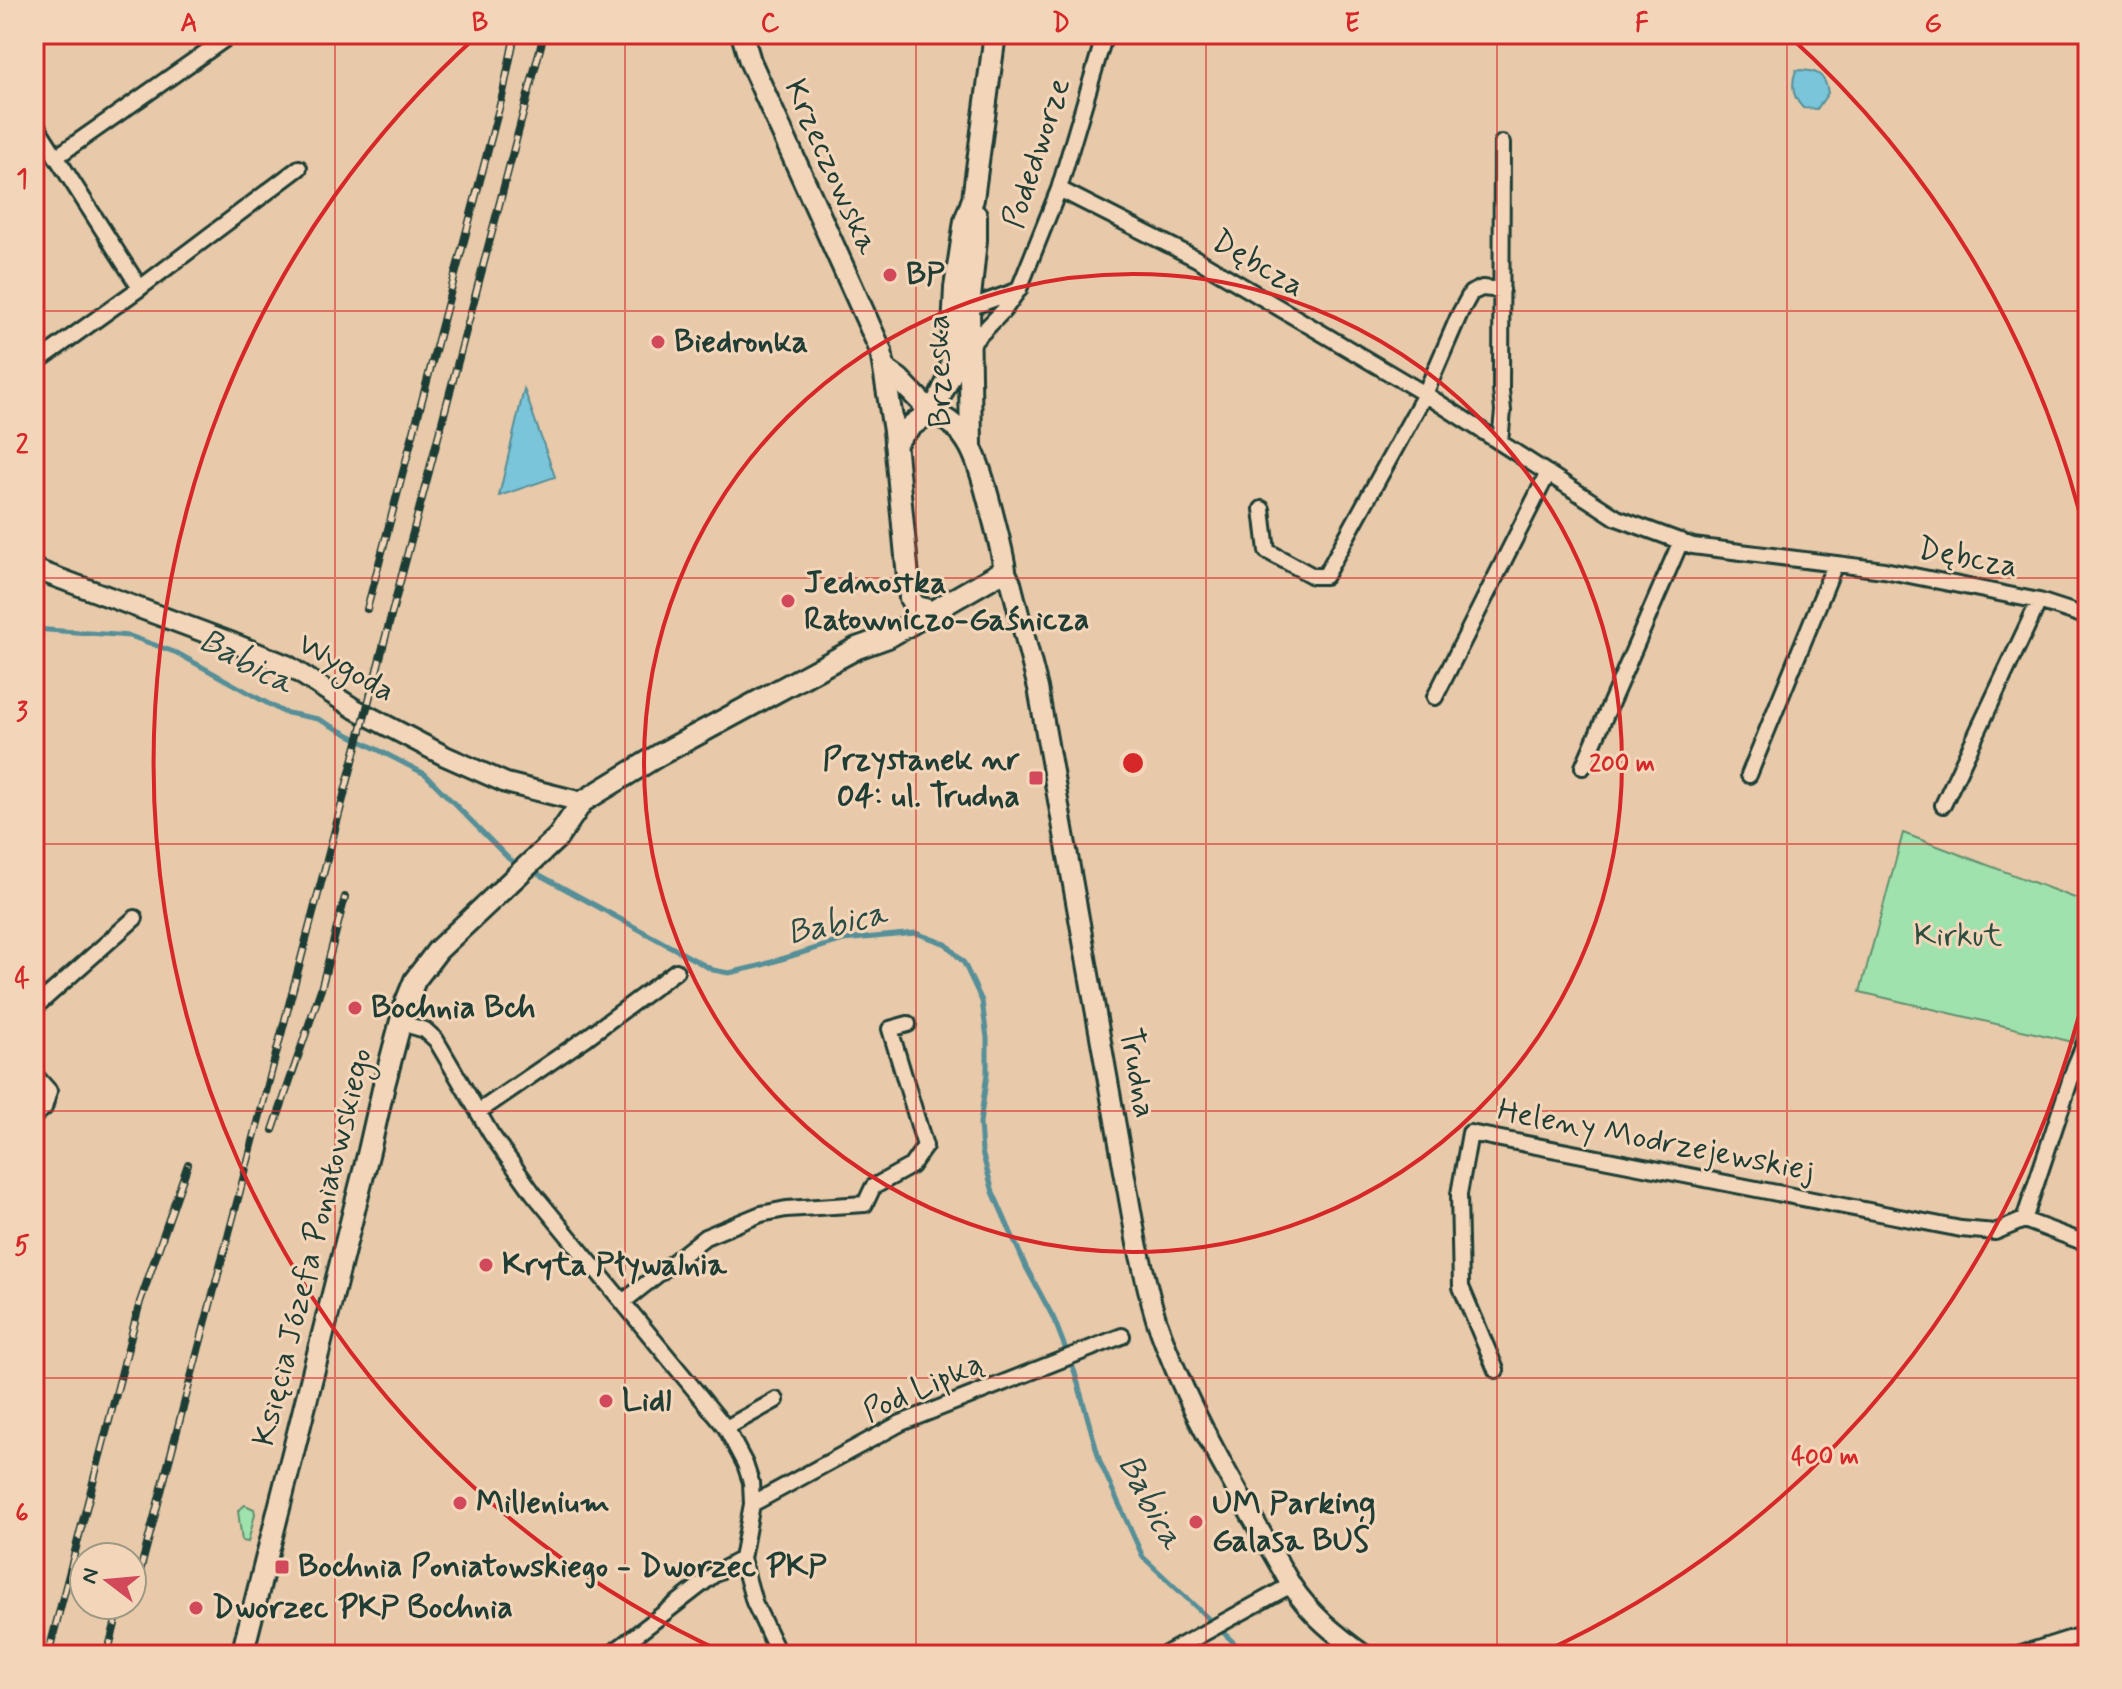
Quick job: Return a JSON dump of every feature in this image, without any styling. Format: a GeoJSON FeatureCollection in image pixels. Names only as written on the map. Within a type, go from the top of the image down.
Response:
{"type":"FeatureCollection","features":[{"type":"Feature","properties":{"kind":"main road","name":"Krzeczowska"},"geometry":{"type":"LineString","coordinates":[[742,34],[750,61],[881,351],[895,444],[910,598]]}},
{"type":"Feature","properties":{"kind":"main road","name":"Brzeska"},"geometry":{"type":"LineString","coordinates":[[932,413],[951,374],[961,311],[965,221],[973,199],[995,34]]}},
{"type":"Feature","properties":{"kind":"main road","name":"Brzeska"},"geometry":{"type":"LineString","coordinates":[[961,311],[969,346],[971,447]]}},
{"type":"Feature","properties":{"kind":"main road","name":"Krzeczowska"},"geometry":{"type":"LineString","coordinates":[[885,369],[932,413],[957,427],[971,447]]}},
{"type":"Feature","properties":{"kind":"main road"},"geometry":{"type":"LineString","coordinates":[[895,444],[917,419],[932,413]]}},
{"type":"Feature","properties":{"kind":"main road","name":"Trudna"},"geometry":{"type":"LineString","coordinates":[[971,447],[978,461],[1003,551],[1005,570]]}},
{"type":"Feature","properties":{"kind":"main road","name":"Księcia Józefa Poniatowskiego"},"geometry":{"type":"LineString","coordinates":[[242,1655],[384,1085],[415,980],[429,959],[558,837],[582,802],[659,755],[857,648],[888,637],[1005,570]]}},
{"type":"Feature","properties":{"kind":"main road"},"geometry":{"type":"LineString","coordinates":[[910,598],[915,606],[931,611]]}},
{"type":"Feature","properties":{"kind":"main road","name":"Księcia Józefa Poniatowskiego"},"geometry":{"type":"LineString","coordinates":[[857,648],[882,627],[899,618],[910,598]]}},
{"type":"Feature","properties":{"kind":"street"},"geometry":{"type":"LineString","coordinates":[[56,157],[232,34]]}},
{"type":"Feature","properties":{"kind":"street","name":"Podedworze"},"geometry":{"type":"LineString","coordinates":[[969,346],[1004,310],[1019,289],[1059,189],[1105,34]]}},
{"type":"Feature","properties":{"kind":"street"},"geometry":{"type":"LineString","coordinates":[[34,122],[140,288]]}},
{"type":"Feature","properties":{"kind":"street"},"geometry":{"type":"LineString","coordinates":[[1500,442],[1503,411],[1502,143]]}},
{"type":"Feature","properties":{"kind":"street"},"geometry":{"type":"LineString","coordinates":[[34,364],[299,168]]}},
{"type":"Feature","properties":{"kind":"street","name":"Dębcza"},"geometry":{"type":"LineString","coordinates":[[1059,189],[1195,258],[1425,394],[1617,518],[1693,546],[1884,570],[2039,601],[2088,617]]}},
{"type":"Feature","properties":{"kind":"street"},"geometry":{"type":"LineString","coordinates":[[1262,509],[1267,551],[1313,576],[1325,576],[1425,394],[1471,293],[1482,288],[1502,290]]}},
{"type":"Feature","properties":{"kind":"street"},"geometry":{"type":"LineString","coordinates":[[961,311],[1019,289]]}},
{"type":"Feature","properties":{"kind":"street"},"geometry":{"type":"LineString","coordinates":[[1435,697],[1548,473]]}},
{"type":"Feature","properties":{"kind":"street"},"geometry":{"type":"LineString","coordinates":[[1583,767],[1681,541]]}},
{"type":"Feature","properties":{"kind":"street"},"geometry":{"type":"LineString","coordinates":[[1749,775],[1835,564]]}},
{"type":"Feature","properties":{"kind":"street","name":"Wygoda"},"geometry":{"type":"LineString","coordinates":[[34,569],[287,665],[355,709],[452,760],[506,783],[582,802]]}},
{"type":"Feature","properties":{"kind":"street","name":"Trudna"},"geometry":{"type":"LineString","coordinates":[[1005,570],[1038,688],[1137,1244],[1156,1320],[1182,1384],[1215,1449],[1291,1585],[1317,1619],[1364,1655]]}},
{"type":"Feature","properties":{"kind":"street"},"geometry":{"type":"LineString","coordinates":[[1943,805],[2039,601]]}},
{"type":"Feature","properties":{"kind":"street"},"geometry":{"type":"LineString","coordinates":[[34,1008],[135,918]]}},
{"type":"Feature","properties":{"kind":"street"},"geometry":{"type":"LineString","coordinates":[[478,1112],[676,971]]}},
{"type":"Feature","properties":{"kind":"street"},"geometry":{"type":"LineString","coordinates":[[401,1023],[425,1030],[436,1040],[491,1134],[533,1193],[726,1428],[751,1482],[752,1504],[742,1559],[754,1602],[779,1655]]}},
{"type":"Feature","properties":{"kind":"street"},"geometry":{"type":"LineString","coordinates":[[623,1302],[705,1237],[761,1214],[786,1209],[865,1204],[873,1187],[911,1166],[925,1146],[890,1029],[908,1024]]}},
{"type":"Feature","properties":{"kind":"street"},"geometry":{"type":"LineString","coordinates":[[2088,1036],[2075,1066],[2024,1220],[2088,1244]]}},
{"type":"Feature","properties":{"kind":"street"},"geometry":{"type":"LineString","coordinates":[[34,1074],[49,1091],[44,1108],[34,1116]]}},
{"type":"Feature","properties":{"kind":"street","name":"Heleny Modrzejewskiej"},"geometry":{"type":"LineString","coordinates":[[1496,1370],[1461,1287],[1459,1194],[1470,1133],[1961,1229],[1995,1232],[2024,1220]]}},
{"type":"Feature","properties":{"kind":"street","name":"Pod Lipką"},"geometry":{"type":"LineString","coordinates":[[752,1504],[901,1423],[1122,1336]]}},
{"type":"Feature","properties":{"kind":"street"},"geometry":{"type":"LineString","coordinates":[[726,1428],[776,1400]]}},
{"type":"Feature","properties":{"kind":"street"},"geometry":{"type":"LineString","coordinates":[[610,1655],[716,1573],[742,1559]]}},
{"type":"Feature","properties":{"kind":"street"},"geometry":{"type":"LineString","coordinates":[[1164,1655],[1291,1585]]}},
{"type":"Feature","properties":{"kind":"street"},"geometry":{"type":"LineString","coordinates":[[2018,1655],[2088,1633]]}},
{"type":"Feature","properties":{"kind":"green space","name":"Kirkut"},"geometry":{"type":"Polygon","coordinates":[[[1903,833],[2088,903],[2088,1004],[2073,1042],[1860,992],[1903,833]]]}},
{"type":"Feature","properties":{"kind":"green space"},"geometry":{"type":"Polygon","coordinates":[[[245,1505],[254,1509],[255,1514],[248,1542],[242,1541],[238,1511],[245,1505]]]}},
{"type":"Feature","properties":{"kind":"water"},"geometry":{"type":"Polygon","coordinates":[[[1796,70],[1814,72],[1825,81],[1828,93],[1817,109],[1803,108],[1797,99],[1793,85],[1796,70]]]}},
{"type":"Feature","properties":{"kind":"water"},"geometry":{"type":"Polygon","coordinates":[[[524,389],[555,477],[499,496],[524,389]]]}},
{"type":"Feature","properties":{"kind":"waterway","name":"Babica"},"geometry":{"type":"LineString","coordinates":[[34,629],[130,636],[177,653],[283,712],[318,719],[425,774],[509,859],[520,865]]}},
{"type":"Feature","properties":{"kind":"waterway","name":"Babica"},"geometry":{"type":"LineString","coordinates":[[529,869],[713,970],[729,973],[843,940],[916,933],[946,944],[964,963],[982,1001],[987,1038],[987,1074],[980,1123],[982,1152],[993,1192],[1026,1267],[1054,1319],[1075,1373],[1100,1462],[1143,1557],[1247,1655]]}},
{"type":"Feature","properties":{"kind":"railway"},"geometry":{"type":"LineString","coordinates":[[367,609],[503,93],[515,34]]}},
{"type":"Feature","properties":{"kind":"railway"},"geometry":{"type":"LineString","coordinates":[[148,1541],[544,34]]}},
{"type":"Feature","properties":{"kind":"railway"},"geometry":{"type":"LineString","coordinates":[[273,1130],[321,989],[345,897]]}},
{"type":"Feature","properties":{"kind":"railway"},"geometry":{"type":"LineString","coordinates":[[48,1655],[140,1302],[188,1164]]}},
{"type":"Feature","properties":{"kind":"railway"},"geometry":{"type":"LineString","coordinates":[[107,1655],[116,1621]]}},
{"type":"Feature","properties":{"kind":"place","name":"BP"},"geometry":{"type":"Point","coordinates":[890,275]}},
{"type":"Feature","properties":{"kind":"place","name":"Biedronka"},"geometry":{"type":"Point","coordinates":[658,342]}},
{"type":"Feature","properties":{"kind":"place","name":"Jednostka Ratowniczo-Gaśnicza"},"geometry":{"type":"Point","coordinates":[788,601]}},
{"type":"Feature","properties":{"kind":"place","name":"Przystanek nr 04: ul. Trudna"},"geometry":{"type":"Point","coordinates":[1036,778]}},
{"type":"Feature","properties":{"kind":"place","name":"Bochnia Bch"},"geometry":{"type":"Point","coordinates":[355,1008]}},
{"type":"Feature","properties":{"kind":"place","name":"Kryta Pływalnia"},"geometry":{"type":"Point","coordinates":[486,1265]}},
{"type":"Feature","properties":{"kind":"place","name":"Lidl"},"geometry":{"type":"Point","coordinates":[606,1401]}},
{"type":"Feature","properties":{"kind":"place","name":"Millenium"},"geometry":{"type":"Point","coordinates":[460,1503]}},
{"type":"Feature","properties":{"kind":"place","name":"UM Parking Galasa BUS"},"geometry":{"type":"Point","coordinates":[1196,1522]}},
{"type":"Feature","properties":{"kind":"place","name":"Bochnia Poniatowskiego - Dworzec PKP"},"geometry":{"type":"Point","coordinates":[282,1567]}},
{"type":"Feature","properties":{"kind":"place","name":"Dworzec PKP Bochnia"},"geometry":{"type":"Point","coordinates":[196,1608]}}]}
